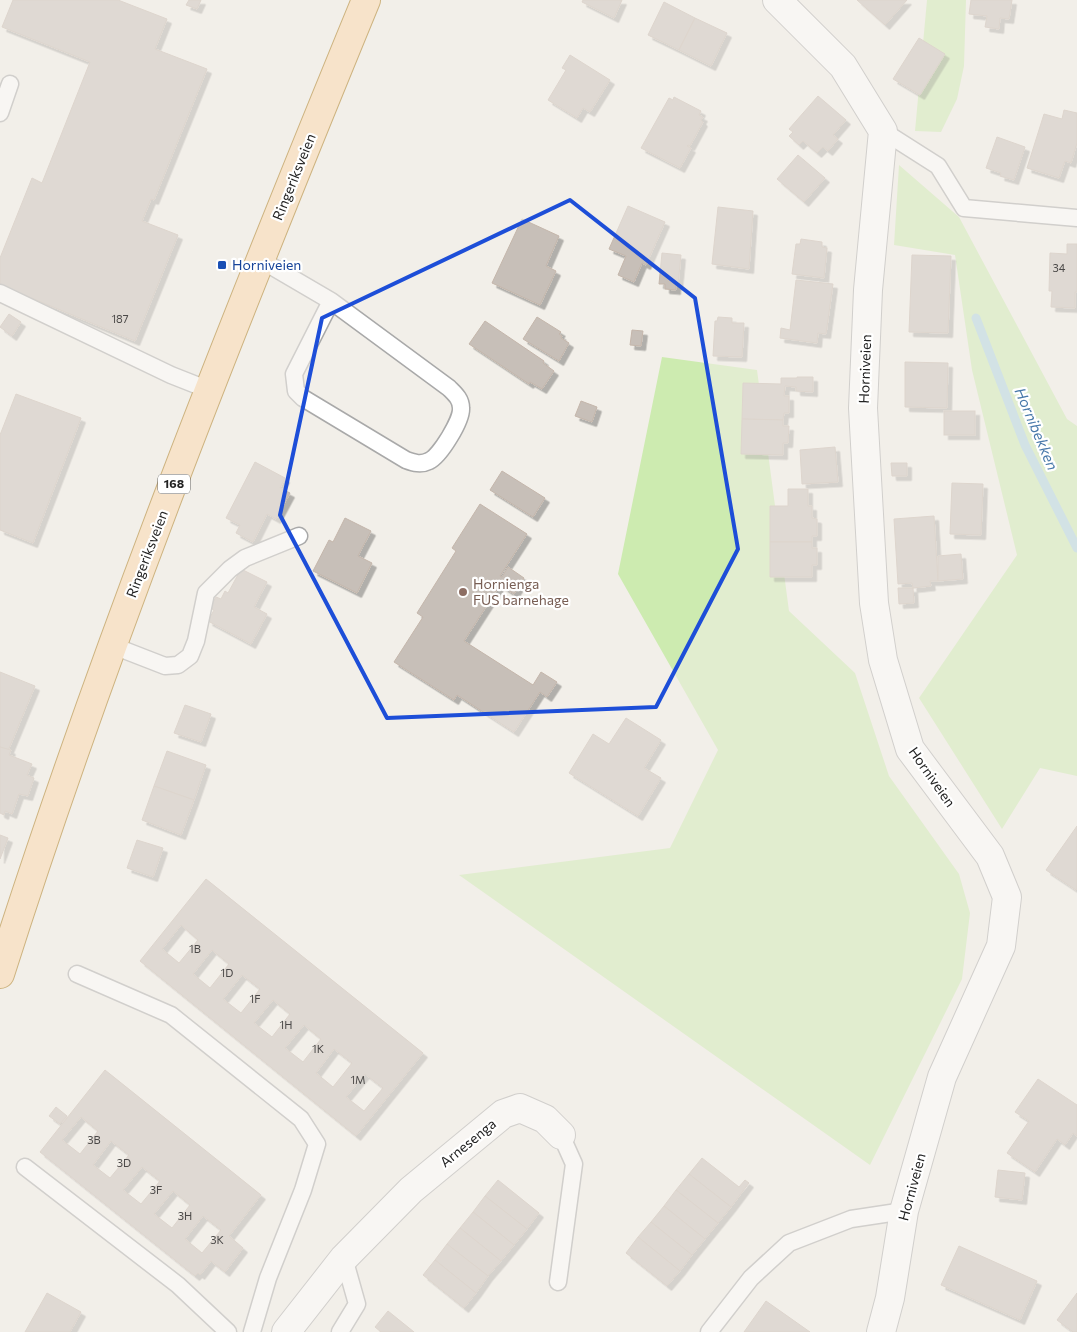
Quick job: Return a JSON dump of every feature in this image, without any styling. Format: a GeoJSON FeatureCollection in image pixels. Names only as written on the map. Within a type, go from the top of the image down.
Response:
{"type":"FeatureCollection","features":[{"type":"Feature","properties":{"kind":"main road","name":"Ringeriksveien"},"geometry":{"type":"LineString","coordinates":[[0,974],[32,872],[112,645],[209,390],[366,0]]}},
{"type":"Feature","properties":{"kind":"street"},"geometry":{"type":"LineString","coordinates":[[777,0],[843,66],[883,132]]}},
{"type":"Feature","properties":{"kind":"street","name":"Horniveien"},"geometry":{"type":"LineString","coordinates":[[881,1332],[890,1298],[904,1212],[942,1077],[1001,946],[1007,896],[990,856],[910,748],[896,707],[882,650],[874,603],[863,408],[868,290],[883,132]]}},
{"type":"Feature","properties":{"kind":"street","name":"Arnesenga"},"geometry":{"type":"LineString","coordinates":[[286,1332],[344,1258],[411,1190],[504,1114],[520,1108],[545,1118],[561,1135]]}},
{"type":"Feature","properties":{"kind":"lane"},"geometry":{"type":"LineString","coordinates":[[0,113],[10,84]]}},
{"type":"Feature","properties":{"kind":"lane"},"geometry":{"type":"LineString","coordinates":[[883,132],[938,166],[964,208],[1077,218]]}},
{"type":"Feature","properties":{"kind":"lane"},"geometry":{"type":"LineString","coordinates":[[261,260],[331,301],[449,388],[458,397],[461,406],[460,417],[438,454],[430,461],[419,464],[406,460],[303,398],[296,391],[294,374],[331,301]]}},
{"type":"Feature","properties":{"kind":"lane"},"geometry":{"type":"LineString","coordinates":[[0,293],[171,375],[209,390]]}},
{"type":"Feature","properties":{"kind":"lane"},"geometry":{"type":"LineString","coordinates":[[112,645],[165,666],[178,665],[190,656],[196,641],[206,593],[230,569],[245,558],[299,536]]}},
{"type":"Feature","properties":{"kind":"lane"},"geometry":{"type":"LineString","coordinates":[[77,974],[171,1015],[301,1120],[317,1144],[303,1190],[268,1278],[252,1332]]}},
{"type":"Feature","properties":{"kind":"lane","name":"Arnesenga"},"geometry":{"type":"LineString","coordinates":[[558,1282],[574,1164],[561,1135]]}},
{"type":"Feature","properties":{"kind":"lane"},"geometry":{"type":"LineString","coordinates":[[25,1167],[178,1285],[228,1332]]}},
{"type":"Feature","properties":{"kind":"lane"},"geometry":{"type":"LineString","coordinates":[[709,1332],[751,1278],[789,1243],[851,1219],[904,1212]]}},
{"type":"Feature","properties":{"kind":"lane"},"geometry":{"type":"LineString","coordinates":[[340,1332],[357,1304],[344,1258]]}},
{"type":"Feature","properties":{"kind":"highlighted area"},"geometry":{"type":"Polygon","coordinates":[[[570,200],[695,298],[738,549],[656,707],[387,718],[280,515],[322,318],[570,200]]]}},
{"type":"Feature","properties":{"kind":"green space"},"geometry":{"type":"Polygon","coordinates":[[[927,0],[966,0],[964,66],[957,99],[941,132],[915,131],[927,0]]]}},
{"type":"Feature","properties":{"kind":"green space"},"geometry":{"type":"Polygon","coordinates":[[[899,165],[959,217],[1067,419],[1077,426],[1077,776],[1040,768],[1002,829],[919,698],[1017,555],[972,370],[955,255],[894,245],[899,165]]]}},
{"type":"Feature","properties":{"kind":"green space"},"geometry":{"type":"Polygon","coordinates":[[[662,357],[757,370],[789,611],[855,673],[889,776],[959,874],[970,913],[962,979],[870,1165],[459,875],[670,848],[718,750],[618,574],[662,357]]]}},
{"type":"Feature","properties":{"kind":"building"},"geometry":{"type":"Polygon","coordinates":[[[13,0],[118,0],[167,19],[155,49],[207,69],[154,200],[151,199],[142,221],[178,235],[135,341],[0,285],[0,258],[32,178],[42,183],[90,62],[2,27],[13,0]]]}},
{"type":"Feature","properties":{"kind":"building"},"geometry":{"type":"Polygon","coordinates":[[[189,0],[201,0],[197,9],[186,5],[189,0]]]}},
{"type":"Feature","properties":{"kind":"building"},"geometry":{"type":"Polygon","coordinates":[[[583,0],[622,0],[614,18],[582,2],[583,0]]]}},
{"type":"Feature","properties":{"kind":"building"},"geometry":{"type":"Polygon","coordinates":[[[857,0],[907,0],[885,25],[857,0]]]}},
{"type":"Feature","properties":{"kind":"building"},"geometry":{"type":"Polygon","coordinates":[[[971,0],[1012,0],[1009,19],[1000,18],[999,29],[985,27],[987,16],[969,14],[971,0]]]}},
{"type":"Feature","properties":{"kind":"building"},"geometry":{"type":"Polygon","coordinates":[[[664,2],[695,18],[679,50],[648,35],[664,2]]]}},
{"type":"Feature","properties":{"kind":"building"},"geometry":{"type":"Polygon","coordinates":[[[695,18],[727,33],[711,66],[679,50],[695,18]]]}},
{"type":"Feature","properties":{"kind":"building"},"geometry":{"type":"Polygon","coordinates":[[[919,38],[945,54],[920,95],[893,79],[919,38]]]}},
{"type":"Feature","properties":{"kind":"building"},"geometry":{"type":"Polygon","coordinates":[[[570,55],[610,80],[590,112],[583,108],[577,118],[548,100],[566,70],[562,68],[570,55]]]}},
{"type":"Feature","properties":{"kind":"building"},"geometry":{"type":"Polygon","coordinates":[[[818,96],[846,120],[833,135],[838,139],[828,151],[823,147],[817,153],[803,141],[799,145],[789,136],[793,132],[789,129],[818,96]]]}},
{"type":"Feature","properties":{"kind":"building"},"geometry":{"type":"Polygon","coordinates":[[[674,97],[701,111],[699,115],[703,117],[701,120],[703,122],[690,146],[687,146],[691,148],[680,168],[641,148],[669,98],[673,100],[674,97]]]}},
{"type":"Feature","properties":{"kind":"building"},"geometry":{"type":"Polygon","coordinates":[[[1064,110],[1077,113],[1077,143],[1071,163],[1065,161],[1059,178],[1027,168],[1044,114],[1062,119],[1064,110]]]}},
{"type":"Feature","properties":{"kind":"building"},"geometry":{"type":"Polygon","coordinates":[[[997,137],[1025,147],[1014,180],[1000,176],[1001,173],[986,168],[997,137]]]}},
{"type":"Feature","properties":{"kind":"building"},"geometry":{"type":"Polygon","coordinates":[[[798,155],[825,178],[804,202],[777,179],[798,155]]]}},
{"type":"Feature","properties":{"kind":"building"},"geometry":{"type":"Polygon","coordinates":[[[628,206],[665,222],[646,265],[642,263],[634,282],[618,275],[626,256],[609,249],[628,206]]]}},
{"type":"Feature","properties":{"kind":"building"},"geometry":{"type":"Polygon","coordinates":[[[718,207],[753,211],[749,269],[712,264],[718,207]]]}},
{"type":"Feature","properties":{"kind":"building"},"geometry":{"type":"Polygon","coordinates":[[[522,219],[559,236],[546,266],[556,271],[540,305],[492,283],[522,219]]]}},
{"type":"Feature","properties":{"kind":"building"},"geometry":{"type":"Polygon","coordinates":[[[801,239],[822,242],[822,247],[827,248],[824,278],[792,274],[796,244],[800,244],[801,239]]]}},
{"type":"Feature","properties":{"kind":"building"},"geometry":{"type":"Polygon","coordinates":[[[1067,244],[1077,244],[1075,308],[1051,307],[1052,291],[1049,291],[1050,253],[1067,254],[1067,244]]]}},
{"type":"Feature","properties":{"kind":"building"},"geometry":{"type":"Polygon","coordinates":[[[662,253],[681,255],[676,290],[665,289],[665,284],[659,284],[662,253]]]}},
{"type":"Feature","properties":{"kind":"building"},"geometry":{"type":"Polygon","coordinates":[[[912,255],[951,256],[948,333],[909,332],[912,255]]]}},
{"type":"Feature","properties":{"kind":"building"},"geometry":{"type":"Polygon","coordinates":[[[796,280],[833,284],[826,334],[818,333],[817,343],[780,338],[781,328],[790,330],[796,280]]]}},
{"type":"Feature","properties":{"kind":"building"},"geometry":{"type":"Polygon","coordinates":[[[9,314],[21,322],[12,336],[0,327],[9,314]]]}},
{"type":"Feature","properties":{"kind":"building"},"geometry":{"type":"Polygon","coordinates":[[[537,317],[561,332],[559,334],[562,336],[561,338],[569,343],[559,361],[523,339],[537,317]]]}},
{"type":"Feature","properties":{"kind":"building"},"geometry":{"type":"Polygon","coordinates":[[[718,317],[732,318],[732,323],[744,323],[742,357],[713,356],[715,321],[717,321],[718,317]]]}},
{"type":"Feature","properties":{"kind":"building"},"geometry":{"type":"Polygon","coordinates":[[[485,321],[544,361],[543,363],[554,371],[542,389],[530,382],[529,384],[469,344],[485,321]]]}},
{"type":"Feature","properties":{"kind":"building"},"geometry":{"type":"Polygon","coordinates":[[[632,330],[643,331],[641,346],[630,345],[632,330]]]}},
{"type":"Feature","properties":{"kind":"building"},"geometry":{"type":"Polygon","coordinates":[[[905,362],[948,363],[947,408],[905,407],[905,362]]]}},
{"type":"Feature","properties":{"kind":"building"},"geometry":{"type":"Polygon","coordinates":[[[813,377],[813,392],[796,391],[796,387],[785,386],[784,396],[789,396],[789,413],[784,413],[783,420],[742,419],[743,383],[781,384],[781,378],[813,377]]]}},
{"type":"Feature","properties":{"kind":"building"},"geometry":{"type":"Polygon","coordinates":[[[16,394],[81,418],[33,543],[0,530],[0,435],[16,394]]]}},
{"type":"Feature","properties":{"kind":"building"},"geometry":{"type":"Polygon","coordinates":[[[581,401],[597,407],[592,422],[575,416],[581,401]]]}},
{"type":"Feature","properties":{"kind":"building"},"geometry":{"type":"Polygon","coordinates":[[[944,411],[975,411],[975,435],[944,435],[944,411]]]}},
{"type":"Feature","properties":{"kind":"building"},"geometry":{"type":"Polygon","coordinates":[[[742,419],[783,420],[783,426],[789,426],[788,443],[783,443],[783,455],[741,454],[742,419]]]}},
{"type":"Feature","properties":{"kind":"building"},"geometry":{"type":"Polygon","coordinates":[[[835,447],[838,482],[802,484],[800,450],[835,447]]]}},
{"type":"Feature","properties":{"kind":"building"},"geometry":{"type":"Polygon","coordinates":[[[255,462],[285,478],[280,488],[290,493],[276,519],[267,514],[253,542],[236,533],[240,525],[226,518],[255,462]]]}},
{"type":"Feature","properties":{"kind":"building"},"geometry":{"type":"Polygon","coordinates":[[[891,463],[907,463],[907,476],[892,476],[891,463]]]}},
{"type":"Feature","properties":{"kind":"building"},"geometry":{"type":"Polygon","coordinates":[[[502,471],[545,498],[533,517],[490,490],[502,471]]]}},
{"type":"Feature","properties":{"kind":"building"},"geometry":{"type":"Polygon","coordinates":[[[952,483],[983,484],[981,535],[950,534],[952,483]]]}},
{"type":"Feature","properties":{"kind":"building"},"geometry":{"type":"Polygon","coordinates":[[[788,489],[808,489],[808,506],[812,506],[812,518],[817,519],[817,536],[812,536],[812,542],[770,542],[770,506],[788,506],[788,489]]]}},
{"type":"Feature","properties":{"kind":"building"},"geometry":{"type":"Polygon","coordinates":[[[480,504],[527,534],[500,576],[502,577],[508,567],[524,578],[514,594],[500,585],[464,641],[533,685],[541,672],[557,682],[547,697],[540,692],[514,732],[457,695],[454,700],[394,662],[423,617],[417,613],[456,551],[452,548],[480,504]]]}},
{"type":"Feature","properties":{"kind":"building"},"geometry":{"type":"Polygon","coordinates":[[[934,516],[938,581],[930,581],[931,586],[913,588],[912,583],[898,584],[894,519],[934,516]]]}},
{"type":"Feature","properties":{"kind":"building"},"geometry":{"type":"Polygon","coordinates":[[[345,518],[371,531],[358,556],[372,563],[357,593],[313,571],[329,540],[333,542],[345,518]]]}},
{"type":"Feature","properties":{"kind":"building"},"geometry":{"type":"Polygon","coordinates":[[[770,542],[812,542],[812,548],[817,548],[817,565],[812,565],[812,577],[770,577],[770,542]]]}},
{"type":"Feature","properties":{"kind":"building"},"geometry":{"type":"Polygon","coordinates":[[[961,554],[963,579],[938,581],[938,556],[961,554]]]}},
{"type":"Feature","properties":{"kind":"building"},"geometry":{"type":"Polygon","coordinates":[[[241,569],[267,582],[254,607],[267,614],[251,644],[208,621],[214,610],[210,608],[216,597],[221,599],[225,591],[228,593],[241,569]]]}},
{"type":"Feature","properties":{"kind":"building"},"geometry":{"type":"Polygon","coordinates":[[[898,588],[913,588],[914,603],[899,604],[898,588]]]}},
{"type":"Feature","properties":{"kind":"building"},"geometry":{"type":"Polygon","coordinates":[[[0,672],[35,686],[8,751],[0,747],[0,672]]]}},
{"type":"Feature","properties":{"kind":"building"},"geometry":{"type":"Polygon","coordinates":[[[185,705],[211,714],[201,742],[174,733],[185,705]]]}},
{"type":"Feature","properties":{"kind":"building"},"geometry":{"type":"Polygon","coordinates":[[[626,718],[661,740],[644,768],[661,778],[638,816],[569,773],[593,734],[609,744],[626,718]]]}},
{"type":"Feature","properties":{"kind":"building"},"geometry":{"type":"Polygon","coordinates":[[[0,747],[11,750],[9,755],[32,764],[27,775],[34,778],[28,796],[19,794],[12,814],[5,811],[4,815],[0,813],[0,747]]]}},
{"type":"Feature","properties":{"kind":"building"},"geometry":{"type":"Polygon","coordinates":[[[167,751],[206,765],[194,800],[154,786],[167,751]]]}},
{"type":"Feature","properties":{"kind":"building"},"geometry":{"type":"Polygon","coordinates":[[[154,786],[194,800],[181,835],[142,820],[154,786]]]}},
{"type":"Feature","properties":{"kind":"building"},"geometry":{"type":"Polygon","coordinates":[[[1077,826],[1077,888],[1076,890],[1046,870],[1077,826]]]}},
{"type":"Feature","properties":{"kind":"building"},"geometry":{"type":"Polygon","coordinates":[[[0,835],[8,838],[0,859],[0,835]]]}},
{"type":"Feature","properties":{"kind":"building"},"geometry":{"type":"Polygon","coordinates":[[[137,840],[163,848],[153,877],[127,868],[137,840]]]}},
{"type":"Feature","properties":{"kind":"building"},"geometry":{"type":"Polygon","coordinates":[[[206,879],[423,1053],[356,1136],[140,961],[206,879]],[[181,925],[162,949],[179,963],[198,940],[181,925]],[[212,950],[193,974],[210,988],[229,964],[212,950]],[[242,975],[223,999],[241,1013],[260,989],[242,975]],[[273,1000],[254,1023],[272,1037],[290,1014],[273,1000]],[[304,1025],[285,1048],[303,1062],[321,1039],[304,1025]],[[334,1049],[316,1073],[333,1087],[352,1063],[334,1049]],[[365,1074],[346,1097],[364,1111],[383,1088],[365,1074]]]}},
{"type":"Feature","properties":{"kind":"building"},"geometry":{"type":"Polygon","coordinates":[[[105,1070],[261,1195],[229,1236],[243,1248],[225,1272],[211,1261],[200,1275],[198,1273],[195,1276],[40,1152],[105,1070]],[[81,1117],[62,1140],[80,1154],[98,1131],[81,1117]],[[111,1141],[93,1165],[110,1178],[129,1155],[111,1141]],[[142,1167],[123,1190],[141,1204],[160,1181],[142,1167]],[[173,1191],[154,1214],[172,1228],[190,1205],[173,1191]],[[203,1216],[185,1239],[202,1253],[221,1230],[203,1216]]]}},
{"type":"Feature","properties":{"kind":"building"},"geometry":{"type":"Polygon","coordinates":[[[1038,1079],[1077,1105],[1077,1136],[1073,1133],[1065,1145],[1057,1139],[1035,1172],[1007,1153],[1029,1121],[1015,1112],[1038,1079]]]}},
{"type":"Feature","properties":{"kind":"building"},"geometry":{"type":"Polygon","coordinates":[[[56,1107],[67,1116],[60,1124],[49,1116],[56,1107]]]}},
{"type":"Feature","properties":{"kind":"building"},"geometry":{"type":"Polygon","coordinates":[[[702,1158],[739,1187],[745,1180],[749,1183],[731,1207],[689,1174],[702,1158]]]}},
{"type":"Feature","properties":{"kind":"building"},"geometry":{"type":"Polygon","coordinates":[[[998,1170],[1025,1173],[1022,1200],[995,1197],[998,1170]]]}},
{"type":"Feature","properties":{"kind":"building"},"geometry":{"type":"Polygon","coordinates":[[[689,1174],[731,1207],[718,1223],[676,1190],[689,1174]]]}},
{"type":"Feature","properties":{"kind":"building"},"geometry":{"type":"Polygon","coordinates":[[[498,1180],[539,1213],[527,1229],[485,1196],[498,1180]]]}},
{"type":"Feature","properties":{"kind":"building"},"geometry":{"type":"Polygon","coordinates":[[[676,1190],[718,1223],[705,1239],[664,1206],[676,1190]]]}},
{"type":"Feature","properties":{"kind":"building"},"geometry":{"type":"Polygon","coordinates":[[[485,1196],[527,1229],[514,1245],[473,1212],[485,1196]]]}},
{"type":"Feature","properties":{"kind":"building"},"geometry":{"type":"Polygon","coordinates":[[[664,1206],[705,1239],[692,1255],[651,1222],[664,1206]]]}},
{"type":"Feature","properties":{"kind":"building"},"geometry":{"type":"Polygon","coordinates":[[[473,1212],[514,1245],[501,1261],[460,1228],[473,1212]]]}},
{"type":"Feature","properties":{"kind":"building"},"geometry":{"type":"Polygon","coordinates":[[[651,1222],[692,1255],[680,1271],[638,1237],[651,1222]]]}},
{"type":"Feature","properties":{"kind":"building"},"geometry":{"type":"Polygon","coordinates":[[[460,1228],[501,1261],[488,1276],[447,1244],[460,1228]]]}},
{"type":"Feature","properties":{"kind":"building"},"geometry":{"type":"Polygon","coordinates":[[[638,1237],[680,1271],[667,1286],[626,1253],[638,1237]]]}},
{"type":"Feature","properties":{"kind":"building"},"geometry":{"type":"Polygon","coordinates":[[[447,1244],[488,1276],[476,1293],[435,1260],[447,1244]]]}},
{"type":"Feature","properties":{"kind":"building"},"geometry":{"type":"Polygon","coordinates":[[[959,1246],[1037,1281],[1020,1320],[941,1285],[959,1246]]]}},
{"type":"Feature","properties":{"kind":"building"},"geometry":{"type":"Polygon","coordinates":[[[435,1260],[476,1293],[464,1308],[423,1275],[435,1260]]]}},
{"type":"Feature","properties":{"kind":"building"},"geometry":{"type":"Polygon","coordinates":[[[47,1293],[81,1312],[70,1332],[25,1332],[47,1293]]]}},
{"type":"Feature","properties":{"kind":"building"},"geometry":{"type":"Polygon","coordinates":[[[1077,1293],[1077,1332],[1073,1332],[1057,1320],[1077,1293]]]}},
{"type":"Feature","properties":{"kind":"building"},"geometry":{"type":"Polygon","coordinates":[[[766,1301],[810,1332],[744,1332],[766,1301]]]}},
{"type":"Feature","properties":{"kind":"building"},"geometry":{"type":"Polygon","coordinates":[[[388,1311],[414,1332],[381,1332],[375,1327],[388,1311]]]}},
{"type":"Feature","properties":{"kind":"waterway","name":"Hornibekken"},"geometry":{"type":"LineString","coordinates":[[976,318],[1025,445],[1077,548]]}},
{"type":"Feature","properties":{"kind":"place","name":"Horniveien"},"geometry":{"type":"Point","coordinates":[222,265]}},
{"type":"Feature","properties":{"kind":"place","name":"Hornienga FUS barnehage"},"geometry":{"type":"Point","coordinates":[463,592]}}]}
